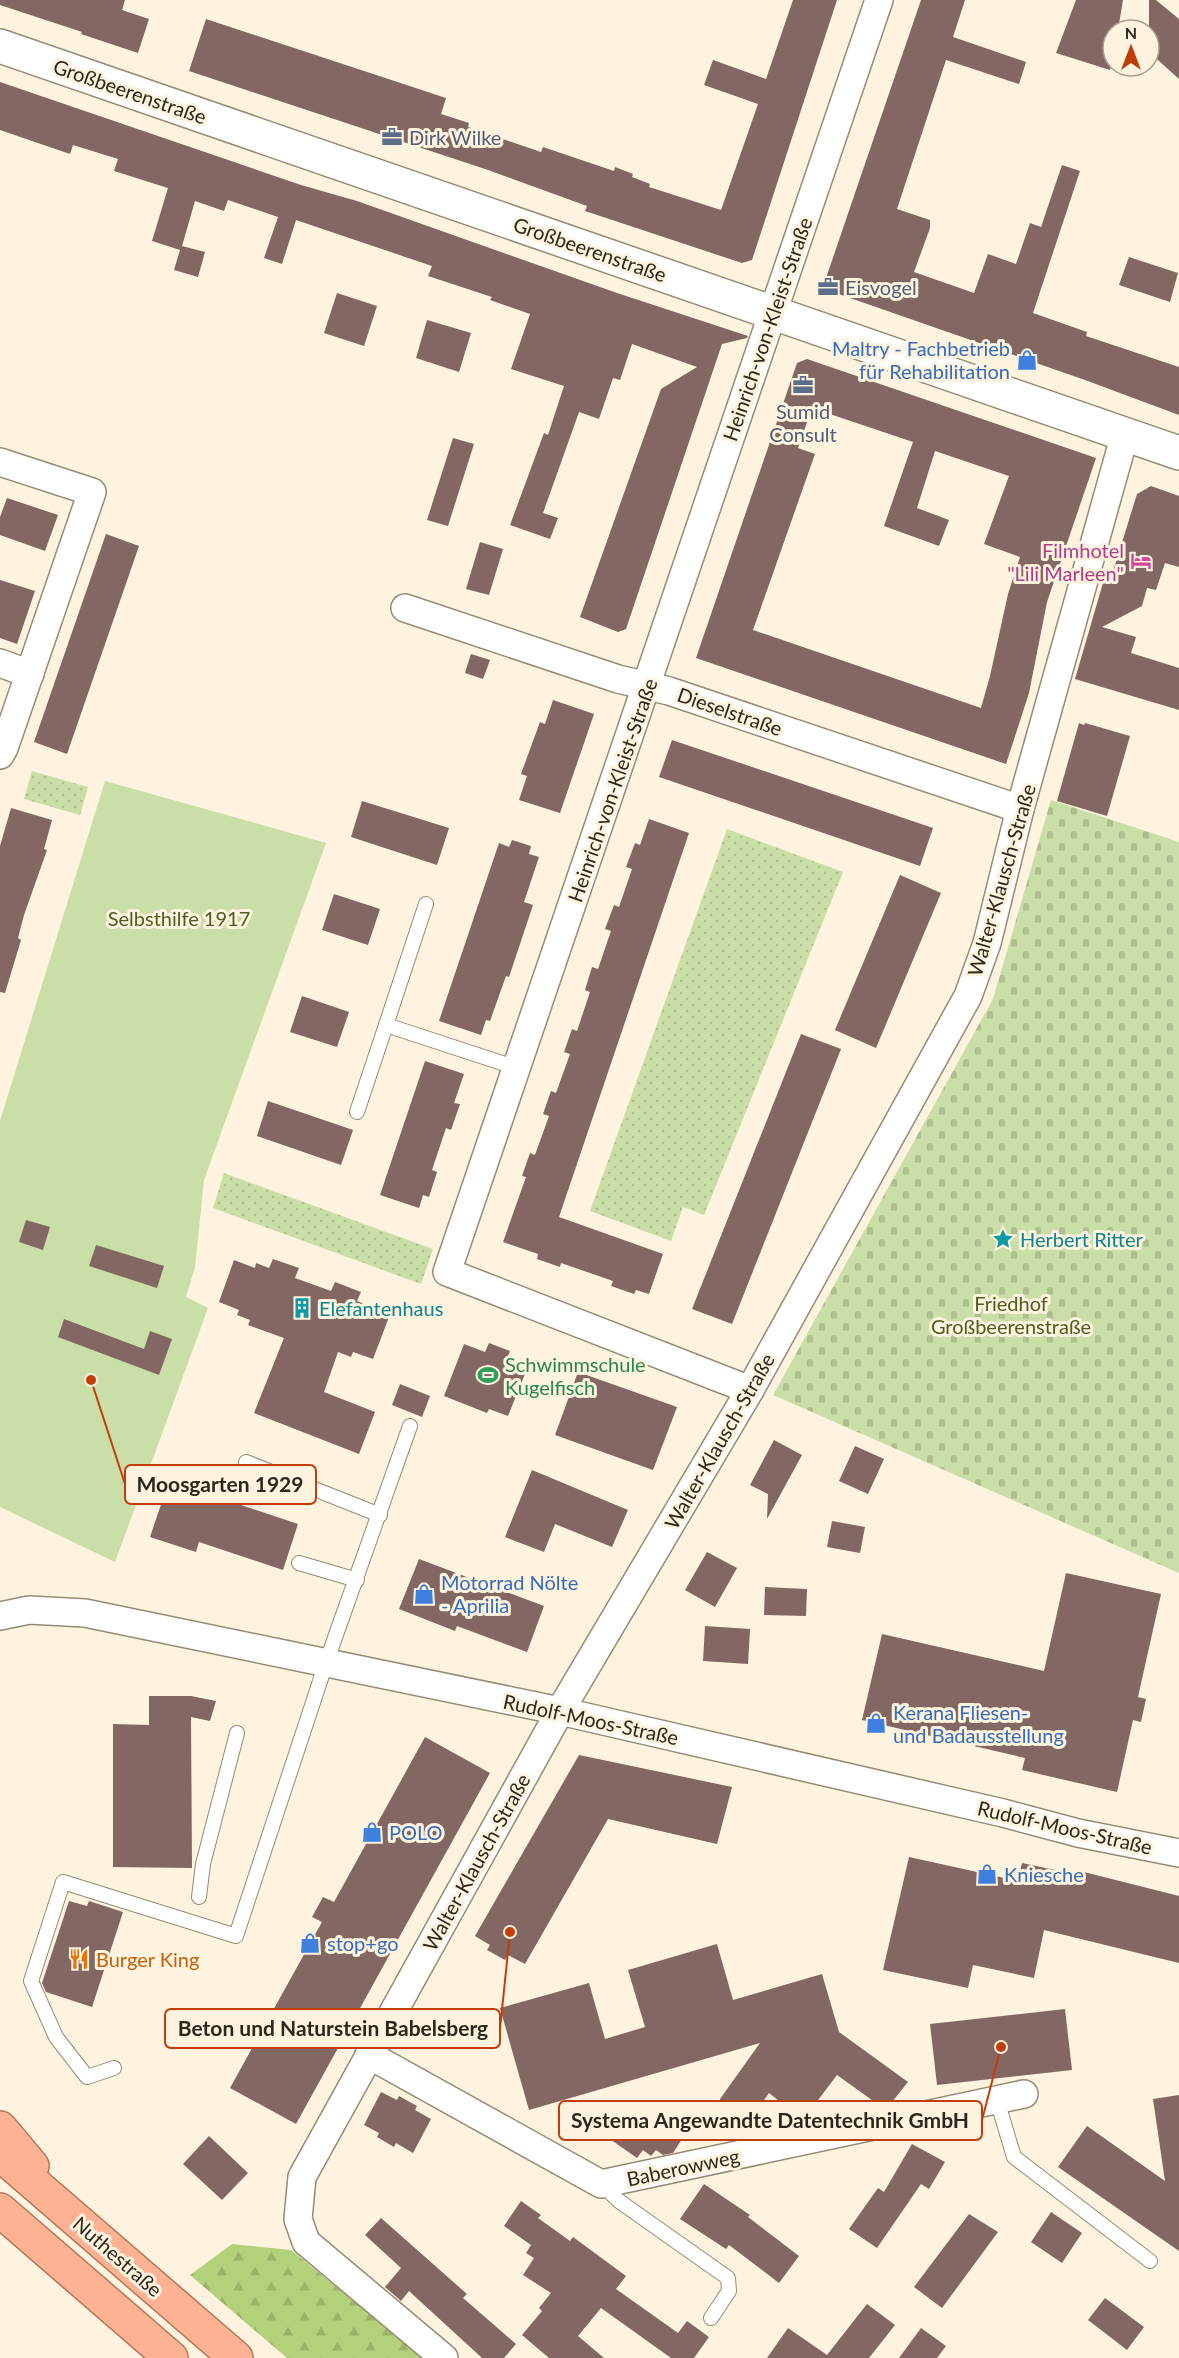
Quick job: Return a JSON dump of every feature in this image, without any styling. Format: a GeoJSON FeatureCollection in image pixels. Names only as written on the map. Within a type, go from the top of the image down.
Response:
{"type":"FeatureCollection","features":[{"type":"Feature","properties":{"kind":"highway"},"geometry":{"type":"LineString","coordinates":[[0,2128],[79,2223]]}},
{"type":"Feature","properties":{"kind":"highway","name":"Nuthestraße"},"geometry":{"type":"LineString","coordinates":[[0,2154],[236,2358]]}},
{"type":"Feature","properties":{"kind":"highway"},"geometry":{"type":"LineString","coordinates":[[0,2210],[171,2358]]}},
{"type":"Feature","properties":{"kind":"street","name":"Heinrich-von-Kleist-Straße"},"geometry":{"type":"LineString","coordinates":[[750,1390],[447,1272],[879,0]]}},
{"type":"Feature","properties":{"kind":"street","name":"Großbeerenstraße"},"geometry":{"type":"LineString","coordinates":[[0,46],[1179,453]]}},
{"type":"Feature","properties":{"kind":"street","name":"Walter-Klausch-Straße"},"geometry":{"type":"LineString","coordinates":[[444,2358],[306,2242],[298,2219],[302,2177],[560,1711],[750,1390],[968,996],[987,943],[1020,809],[1125,434]]}},
{"type":"Feature","properties":{"kind":"street"},"geometry":{"type":"LineString","coordinates":[[0,462],[92,492],[0,755]]}},
{"type":"Feature","properties":{"kind":"street","name":"Dieselstraße"},"geometry":{"type":"LineString","coordinates":[[405,608],[618,680],[648,685],[1020,809]]}},
{"type":"Feature","properties":{"kind":"street"},"geometry":{"type":"LineString","coordinates":[[0,663],[30,674]]}},
{"type":"Feature","properties":{"kind":"street","name":"Rudolf-Moos-Straße"},"geometry":{"type":"LineString","coordinates":[[0,1616],[29,1610],[85,1613],[560,1711],[1003,1813],[1078,1833],[1179,1853]]}},
{"type":"Feature","properties":{"kind":"street","name":"Baberowweg"},"geometry":{"type":"LineString","coordinates":[[369,2055],[601,2184],[1024,2094]]}},
{"type":"Feature","properties":{"kind":"lane"},"geometry":{"type":"LineString","coordinates":[[357,1112],[426,904]]}},
{"type":"Feature","properties":{"kind":"lane"},"geometry":{"type":"LineString","coordinates":[[386,1025],[517,1068]]}},
{"type":"Feature","properties":{"kind":"lane"},"geometry":{"type":"LineString","coordinates":[[114,2068],[87,2077],[56,2037],[31,1981],[63,1881],[236,1936],[326,1664],[410,1426]]}},
{"type":"Feature","properties":{"kind":"lane"},"geometry":{"type":"LineString","coordinates":[[246,1462],[380,1515]]}},
{"type":"Feature","properties":{"kind":"lane"},"geometry":{"type":"LineString","coordinates":[[299,1563],[357,1580]]}},
{"type":"Feature","properties":{"kind":"lane"},"geometry":{"type":"LineString","coordinates":[[199,1897],[203,1864],[237,1733]]}},
{"type":"Feature","properties":{"kind":"lane"},"geometry":{"type":"LineString","coordinates":[[997,2100],[1014,2157],[1150,2260]]}},
{"type":"Feature","properties":{"kind":"lane"},"geometry":{"type":"LineString","coordinates":[[601,2184],[619,2201],[728,2278],[729,2290],[711,2318]]}},
{"type":"Feature","properties":{"kind":"green space"},"geometry":{"type":"Polygon","coordinates":[[[32,771],[88,787],[80,815],[24,799],[32,771]]]}},
{"type":"Feature","properties":{"kind":"green space","name":"Selbsthilfe 1917"},"geometry":{"type":"Polygon","coordinates":[[[105,781],[326,843],[204,1180],[195,1267],[186,1297],[208,1308],[115,1562],[0,1507],[0,1121],[105,781]]]}},
{"type":"Feature","properties":{"kind":"green space","name":"Friedhof Großbeerenstraße"},"geometry":{"type":"Polygon","coordinates":[[[1051,800],[1179,842],[1179,1573],[773,1395],[993,999],[1051,800]]]}},
{"type":"Feature","properties":{"kind":"green space"},"geometry":{"type":"Polygon","coordinates":[[[727,829],[843,872],[704,1215],[683,1207],[671,1241],[590,1211],[727,829]]]}},
{"type":"Feature","properties":{"kind":"green space"},"geometry":{"type":"Polygon","coordinates":[[[224,1173],[433,1249],[421,1284],[213,1208],[224,1173]]]}},
{"type":"Feature","properties":{"kind":"green space"},"geometry":{"type":"Polygon","coordinates":[[[232,2244],[291,2250],[423,2358],[287,2358],[190,2275],[232,2244]]]}},
{"type":"Feature","properties":{"kind":"building"},"geometry":{"type":"Polygon","coordinates":[[[0,0],[125,0],[122,10],[149,19],[138,53],[0,5],[0,0]]]}},
{"type":"Feature","properties":{"kind":"building"},"geometry":{"type":"Polygon","coordinates":[[[793,0],[837,0],[752,260],[742,263],[585,211],[587,206],[488,170],[189,71],[206,19],[446,98],[441,114],[469,123],[468,127],[541,152],[543,147],[614,171],[615,167],[650,184],[649,187],[721,210],[758,104],[704,85],[713,60],[766,79],[793,0]]]}},
{"type":"Feature","properties":{"kind":"building"},"geometry":{"type":"Polygon","coordinates":[[[921,0],[965,0],[953,37],[1026,62],[1019,84],[946,60],[897,209],[930,220],[930,228],[914,272],[974,293],[988,254],[1016,264],[1030,223],[1041,227],[1062,165],[1080,171],[1033,313],[1087,332],[1086,336],[1179,367],[1179,415],[830,291],[825,281],[921,0]]]}},
{"type":"Feature","properties":{"kind":"building"},"geometry":{"type":"Polygon","coordinates":[[[1076,0],[1123,0],[1120,18],[1101,18],[1101,67],[1056,53],[1076,0]]]}},
{"type":"Feature","properties":{"kind":"building"},"geometry":{"type":"Polygon","coordinates":[[[1149,0],[1156,0],[1179,19],[1179,79],[1161,63],[1161,18],[1149,18],[1149,0]]]}},
{"type":"Feature","properties":{"kind":"building"},"geometry":{"type":"Polygon","coordinates":[[[0,82],[301,185],[357,201],[617,293],[748,336],[722,344],[626,629],[618,632],[580,617],[661,389],[697,367],[632,344],[620,380],[613,378],[599,419],[579,412],[543,513],[558,518],[550,539],[510,525],[544,433],[548,435],[564,386],[511,369],[530,314],[490,300],[492,297],[428,276],[432,266],[296,220],[282,264],[264,258],[278,217],[228,200],[224,211],[195,201],[182,246],[205,252],[198,277],[174,270],[180,250],[152,241],[168,188],[114,171],[118,159],[73,145],[70,154],[0,130],[0,82]]]}},
{"type":"Feature","properties":{"kind":"building"},"geometry":{"type":"Polygon","coordinates":[[[1129,257],[1178,273],[1170,302],[1119,285],[1129,257]]]}},
{"type":"Feature","properties":{"kind":"building"},"geometry":{"type":"Polygon","coordinates":[[[337,293],[377,306],[364,346],[324,333],[337,293]]]}},
{"type":"Feature","properties":{"kind":"building"},"geometry":{"type":"Polygon","coordinates":[[[427,320],[471,333],[459,372],[416,358],[427,320]]]}},
{"type":"Feature","properties":{"kind":"building"},"geometry":{"type":"Polygon","coordinates":[[[807,359],[1096,458],[1047,602],[1029,693],[1006,764],[696,658],[797,363],[807,359]],[[812,408],[798,448],[815,454],[753,630],[981,708],[1008,594],[1020,557],[984,544],[1009,476],[935,451],[917,508],[949,520],[939,546],[884,526],[913,442],[812,408]]]}},
{"type":"Feature","properties":{"kind":"building"},"geometry":{"type":"Polygon","coordinates":[[[453,438],[474,444],[448,526],[427,520],[453,438]]]}},
{"type":"Feature","properties":{"kind":"building"},"geometry":{"type":"Polygon","coordinates":[[[1151,486],[1179,496],[1179,567],[1165,563],[1156,590],[1147,588],[1142,606],[1102,627],[1136,637],[1131,653],[1179,668],[1179,710],[1075,679],[1105,576],[1111,578],[1137,494],[1151,486]]]}},
{"type":"Feature","properties":{"kind":"building"},"geometry":{"type":"Polygon","coordinates":[[[7,498],[58,515],[45,551],[0,535],[0,517],[7,498]]]}},
{"type":"Feature","properties":{"kind":"building"},"geometry":{"type":"Polygon","coordinates":[[[106,534],[139,546],[67,754],[34,742],[106,534]]]}},
{"type":"Feature","properties":{"kind":"building"},"geometry":{"type":"Polygon","coordinates":[[[480,542],[503,549],[489,595],[466,589],[480,542]]]}},
{"type":"Feature","properties":{"kind":"building"},"geometry":{"type":"Polygon","coordinates":[[[0,580],[35,591],[17,644],[0,638],[0,580]]]}},
{"type":"Feature","properties":{"kind":"building"},"geometry":{"type":"Polygon","coordinates":[[[471,654],[490,660],[483,679],[465,673],[471,654]]]}},
{"type":"Feature","properties":{"kind":"building"},"geometry":{"type":"Polygon","coordinates":[[[553,700],[594,714],[560,813],[519,800],[527,776],[521,774],[540,722],[545,724],[553,700]]]}},
{"type":"Feature","properties":{"kind":"building"},"geometry":{"type":"Polygon","coordinates":[[[1079,723],[1130,736],[1107,816],[1057,801],[1079,723]]]}},
{"type":"Feature","properties":{"kind":"building"},"geometry":{"type":"Polygon","coordinates":[[[672,740],[933,828],[920,866],[659,777],[672,740]]]}},
{"type":"Feature","properties":{"kind":"building"},"geometry":{"type":"Polygon","coordinates":[[[362,801],[449,828],[437,865],[351,837],[362,801]]]}},
{"type":"Feature","properties":{"kind":"building"},"geometry":{"type":"Polygon","coordinates":[[[11,808],[52,820],[44,849],[47,850],[24,915],[18,938],[21,940],[5,993],[0,992],[0,846],[11,808]]]}},
{"type":"Feature","properties":{"kind":"building"},"geometry":{"type":"Polygon","coordinates":[[[649,819],[689,833],[559,1217],[663,1254],[649,1294],[636,1290],[634,1294],[611,1286],[613,1281],[561,1263],[560,1267],[537,1259],[538,1254],[503,1242],[526,1177],[522,1176],[530,1153],[535,1155],[549,1116],[543,1114],[551,1091],[556,1093],[570,1054],[564,1052],[572,1029],[577,1031],[590,992],[585,990],[592,967],[598,969],[611,931],[605,929],[614,905],[619,907],[632,869],[626,867],[635,843],[640,845],[649,819]]]}},
{"type":"Feature","properties":{"kind":"building"},"geometry":{"type":"Polygon","coordinates":[[[512,840],[531,846],[529,854],[539,857],[524,902],[533,905],[509,977],[506,976],[490,1021],[486,1020],[481,1035],[439,1021],[499,843],[509,847],[512,840]]]}},
{"type":"Feature","properties":{"kind":"building"},"geometry":{"type":"Polygon","coordinates":[[[900,875],[941,893],[876,1048],[835,1030],[900,875]]]}},
{"type":"Feature","properties":{"kind":"building"},"geometry":{"type":"Polygon","coordinates":[[[334,894],[380,909],[368,945],[322,930],[334,894]]]}},
{"type":"Feature","properties":{"kind":"building"},"geometry":{"type":"Polygon","coordinates":[[[302,996],[349,1012],[337,1047],[290,1032],[302,996]]]}},
{"type":"Feature","properties":{"kind":"building"},"geometry":{"type":"Polygon","coordinates":[[[801,1034],[841,1049],[732,1324],[692,1309],[801,1034]]]}},
{"type":"Feature","properties":{"kind":"building"},"geometry":{"type":"Polygon","coordinates":[[[425,1061],[464,1074],[454,1103],[460,1104],[451,1130],[446,1128],[432,1170],[437,1172],[429,1197],[423,1195],[419,1208],[380,1195],[425,1061]]]}},
{"type":"Feature","properties":{"kind":"building"},"geometry":{"type":"Polygon","coordinates":[[[268,1101],[353,1130],[341,1165],[257,1136],[268,1101]]]}},
{"type":"Feature","properties":{"kind":"building"},"geometry":{"type":"Polygon","coordinates":[[[26,1220],[50,1227],[43,1250],[19,1242],[26,1220]]]}},
{"type":"Feature","properties":{"kind":"building"},"geometry":{"type":"Polygon","coordinates":[[[96,1245],[164,1266],[157,1288],[89,1266],[96,1245]]]}},
{"type":"Feature","properties":{"kind":"building"},"geometry":{"type":"Polygon","coordinates":[[[273,1259],[299,1268],[295,1278],[331,1291],[335,1282],[361,1292],[357,1301],[370,1306],[369,1310],[389,1317],[373,1359],[353,1352],[351,1357],[338,1352],[324,1392],[375,1412],[359,1454],[254,1413],[284,1338],[248,1325],[250,1320],[237,1315],[239,1310],[219,1302],[234,1260],[255,1268],[256,1263],[269,1268],[273,1259]]]}},
{"type":"Feature","properties":{"kind":"building"},"geometry":{"type":"Polygon","coordinates":[[[64,1319],[144,1349],[150,1331],[172,1339],[159,1375],[58,1337],[64,1319]]]}},
{"type":"Feature","properties":{"kind":"building","name":"Schwimmschule Kugelfisch"},"geometry":{"type":"Polygon","coordinates":[[[489,1343],[510,1351],[506,1361],[527,1369],[508,1416],[489,1409],[487,1413],[444,1396],[464,1344],[485,1352],[489,1343]]]}},
{"type":"Feature","properties":{"kind":"building"},"geometry":{"type":"Polygon","coordinates":[[[578,1372],[677,1407],[653,1470],[555,1435],[578,1372]]]}},
{"type":"Feature","properties":{"kind":"building"},"geometry":{"type":"Polygon","coordinates":[[[400,1384],[430,1396],[422,1417],[392,1405],[400,1384]]]}},
{"type":"Feature","properties":{"kind":"building"},"geometry":{"type":"Polygon","coordinates":[[[774,1440],[802,1455],[767,1519],[768,1494],[750,1485],[774,1440]]]}},
{"type":"Feature","properties":{"kind":"building"},"geometry":{"type":"Polygon","coordinates":[[[855,1446],[884,1459],[868,1494],[839,1481],[855,1446]]]}},
{"type":"Feature","properties":{"kind":"building"},"geometry":{"type":"Polygon","coordinates":[[[532,1470],[628,1510],[612,1547],[555,1524],[544,1552],[505,1537],[532,1470]]]}},
{"type":"Feature","properties":{"kind":"building"},"geometry":{"type":"Polygon","coordinates":[[[169,1481],[298,1524],[283,1570],[199,1542],[196,1552],[150,1537],[169,1481]]]}},
{"type":"Feature","properties":{"kind":"building"},"geometry":{"type":"Polygon","coordinates":[[[832,1521],[865,1527],[860,1553],[827,1547],[832,1521]]]}},
{"type":"Feature","properties":{"kind":"building"},"geometry":{"type":"Polygon","coordinates":[[[707,1552],[737,1568],[715,1607],[685,1590],[707,1552]]]}},
{"type":"Feature","properties":{"kind":"building"},"geometry":{"type":"Polygon","coordinates":[[[419,1559],[544,1606],[527,1652],[457,1626],[455,1631],[399,1609],[419,1559]]]}},
{"type":"Feature","properties":{"kind":"building"},"geometry":{"type":"Polygon","coordinates":[[[1066,1573],[1161,1594],[1138,1697],[1146,1699],[1141,1722],[1133,1720],[1117,1792],[1022,1770],[1025,1758],[862,1720],[882,1634],[1044,1671],[1066,1573]]]}},
{"type":"Feature","properties":{"kind":"building"},"geometry":{"type":"Polygon","coordinates":[[[765,1587],[807,1589],[806,1616],[764,1615],[765,1587]]]}},
{"type":"Feature","properties":{"kind":"building"},"geometry":{"type":"Polygon","coordinates":[[[705,1626],[750,1629],[748,1664],[703,1661],[705,1626]]]}},
{"type":"Feature","properties":{"kind":"building"},"geometry":{"type":"Polygon","coordinates":[[[149,1696],[191,1696],[216,1701],[210,1721],[191,1717],[192,1868],[113,1867],[113,1724],[149,1725],[149,1696]]]}},
{"type":"Feature","properties":{"kind":"building"},"geometry":{"type":"Polygon","coordinates":[[[425,1737],[490,1773],[296,2124],[230,2088],[322,1922],[312,1917],[323,1897],[334,1902],[425,1737]]]}},
{"type":"Feature","properties":{"kind":"building"},"geometry":{"type":"Polygon","coordinates":[[[579,1755],[732,1787],[717,1844],[608,1819],[525,1964],[508,1955],[505,1960],[487,1950],[490,1945],[475,1936],[579,1755]]]}},
{"type":"Feature","properties":{"kind":"building"},"geometry":{"type":"Polygon","coordinates":[[[909,1857],[1018,1881],[1022,1863],[1083,1876],[1084,1872],[1179,1896],[1179,1963],[1044,1930],[1034,1978],[973,1965],[968,1988],[883,1970],[909,1857]]]}},
{"type":"Feature","properties":{"kind":"building","name":"Burger King"},"geometry":{"type":"Polygon","coordinates":[[[69,1901],[87,1906],[89,1901],[123,1912],[92,2007],[46,1992],[42,1983],[69,1901]]]}},
{"type":"Feature","properties":{"kind":"building"},"geometry":{"type":"Polygon","coordinates":[[[717,1944],[733,2000],[822,1974],[839,2032],[908,2082],[888,2107],[883,2108],[837,2075],[803,2120],[769,2093],[740,2134],[710,2113],[760,2043],[529,2110],[500,2008],[589,1983],[605,2039],[645,2027],[628,1970],[717,1944]]]}},
{"type":"Feature","properties":{"kind":"building"},"geometry":{"type":"Polygon","coordinates":[[[1065,2009],[1072,2070],[937,2085],[930,2024],[1065,2009]]]}},
{"type":"Feature","properties":{"kind":"building"},"geometry":{"type":"Polygon","coordinates":[[[381,2092],[397,2100],[399,2096],[417,2106],[415,2110],[431,2119],[413,2153],[396,2143],[394,2147],[377,2137],[379,2133],[364,2125],[381,2092]]]}},
{"type":"Feature","properties":{"kind":"building"},"geometry":{"type":"Polygon","coordinates":[[[1179,2095],[1179,2251],[1058,2167],[1087,2126],[1165,2181],[1153,2099],[1179,2095]]]}},
{"type":"Feature","properties":{"kind":"building"},"geometry":{"type":"Polygon","coordinates":[[[631,2104],[682,2139],[673,2153],[663,2155],[656,2150],[651,2156],[643,2150],[637,2158],[607,2137],[631,2104]]]}},
{"type":"Feature","properties":{"kind":"building"},"geometry":{"type":"Polygon","coordinates":[[[209,2136],[248,2173],[222,2200],[183,2164],[209,2136]]]}},
{"type":"Feature","properties":{"kind":"building"},"geometry":{"type":"Polygon","coordinates":[[[912,2144],[945,2162],[929,2189],[921,2184],[877,2248],[849,2229],[878,2188],[884,2192],[912,2144]]]}},
{"type":"Feature","properties":{"kind":"building"},"geometry":{"type":"Polygon","coordinates":[[[704,2184],[750,2215],[748,2217],[799,2256],[779,2283],[729,2245],[726,2249],[680,2219],[704,2184]]]}},
{"type":"Feature","properties":{"kind":"building"},"geometry":{"type":"Polygon","coordinates":[[[521,2201],[541,2215],[538,2218],[570,2241],[573,2237],[626,2276],[616,2289],[678,2333],[687,2321],[709,2337],[694,2358],[671,2358],[601,2308],[578,2336],[604,2358],[549,2358],[522,2335],[542,2311],[539,2308],[551,2293],[523,2275],[534,2258],[526,2253],[531,2245],[504,2226],[521,2201]]]}},
{"type":"Feature","properties":{"kind":"building"},"geometry":{"type":"Polygon","coordinates":[[[1051,2212],[1082,2233],[1062,2263],[1031,2242],[1051,2212]]]}},
{"type":"Feature","properties":{"kind":"building"},"geometry":{"type":"Polygon","coordinates":[[[969,2214],[998,2232],[942,2308],[914,2287],[969,2214]]]}},
{"type":"Feature","properties":{"kind":"building"},"geometry":{"type":"Polygon","coordinates":[[[381,2218],[467,2294],[463,2298],[516,2344],[504,2358],[482,2358],[409,2291],[401,2301],[385,2287],[401,2268],[365,2235],[381,2218]]]}},
{"type":"Feature","properties":{"kind":"building"},"geometry":{"type":"Polygon","coordinates":[[[1105,2298],[1144,2327],[1127,2350],[1088,2320],[1105,2298]]]}},
{"type":"Feature","properties":{"kind":"building"},"geometry":{"type":"Polygon","coordinates":[[[867,2304],[895,2325],[869,2358],[767,2358],[788,2328],[827,2355],[867,2304]]]}},
{"type":"Feature","properties":{"kind":"building"},"geometry":{"type":"Polygon","coordinates":[[[921,2328],[946,2346],[937,2358],[899,2358],[921,2328]]]}},
{"type":"Feature","properties":{"kind":"place","name":"Dirk Wilke"},"geometry":{"type":"Point","coordinates":[392,137]}},
{"type":"Feature","properties":{"kind":"place","name":"Eisvogel"},"geometry":{"type":"Point","coordinates":[828,287]}},
{"type":"Feature","properties":{"kind":"place","name":"Maltry - Fachbetrieb für Rehabilitation"},"geometry":{"type":"Point","coordinates":[1027,360]}},
{"type":"Feature","properties":{"kind":"place","name":"Sumid Consult"},"geometry":{"type":"Point","coordinates":[803,385]}},
{"type":"Feature","properties":{"kind":"place","name":"Filmhotel \"Lili Marleen\""},"geometry":{"type":"Point","coordinates":[1141,561]}},
{"type":"Feature","properties":{"kind":"place","name":"Herbert Ritter"},"geometry":{"type":"Point","coordinates":[1003,1239]}},
{"type":"Feature","properties":{"kind":"place","name":"Elefantenhaus"},"geometry":{"type":"Point","coordinates":[302,1308]}},
{"type":"Feature","properties":{"kind":"place","name":"Schwimmschule Kugelfisch"},"geometry":{"type":"Point","coordinates":[488,1375]}},
{"type":"Feature","properties":{"kind":"place","name":"Moosgarten 1929"},"geometry":{"type":"Point","coordinates":[91,1380]}},
{"type":"Feature","properties":{"kind":"place","name":"Motorrad Nölte - Aprilia"},"geometry":{"type":"Point","coordinates":[424,1594]}},
{"type":"Feature","properties":{"kind":"place","name":"Kerana Fliesen- und Badausstellung"},"geometry":{"type":"Point","coordinates":[876,1723]}},
{"type":"Feature","properties":{"kind":"place","name":"POLO"},"geometry":{"type":"Point","coordinates":[372,1832]}},
{"type":"Feature","properties":{"kind":"place","name":"Kniesche"},"geometry":{"type":"Point","coordinates":[987,1874]}},
{"type":"Feature","properties":{"kind":"place","name":"Beton und Naturstein Babelsberg"},"geometry":{"type":"Point","coordinates":[510,1932]}},
{"type":"Feature","properties":{"kind":"place","name":"stop+go"},"geometry":{"type":"Point","coordinates":[310,1943]}},
{"type":"Feature","properties":{"kind":"place","name":"Burger King"},"geometry":{"type":"Point","coordinates":[79,1959]}},
{"type":"Feature","properties":{"kind":"place","name":"Systema Angewandte Datentechnik GmbH"},"geometry":{"type":"Point","coordinates":[1001,2047]}}]}
